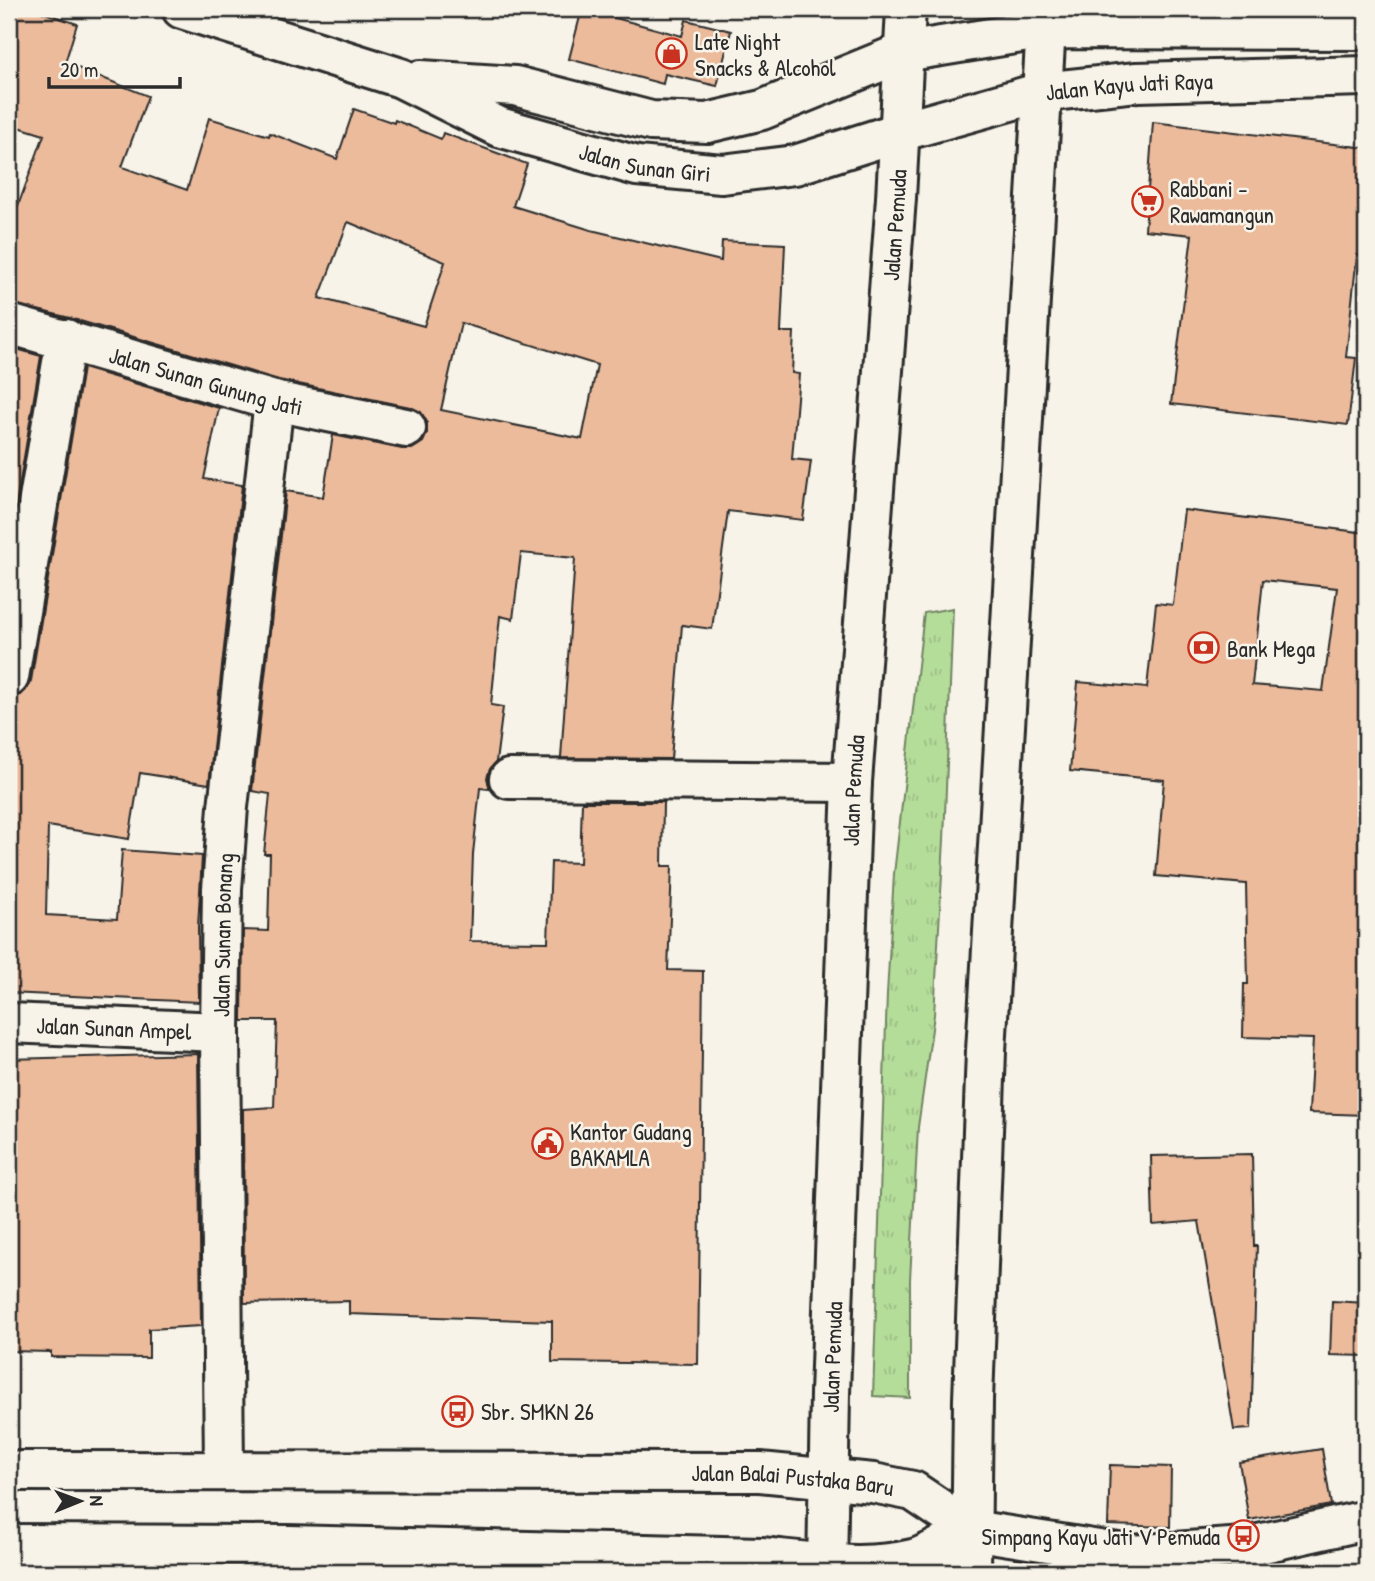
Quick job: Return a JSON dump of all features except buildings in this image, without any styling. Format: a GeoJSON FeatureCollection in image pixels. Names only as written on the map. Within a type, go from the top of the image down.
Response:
{"type":"FeatureCollection","features":[{"type":"Feature","properties":{"kind":"street","name":"Jalan Sunan Giri"},"geometry":{"type":"LineString","coordinates":[[182,9],[401,78],[499,127],[637,166],[722,174],[795,165],[899,132]]}},
{"type":"Feature","properties":{"kind":"street","name":"Jalan Pemuda"},"geometry":{"type":"LineString","coordinates":[[827,1568],[852,782],[906,9]]}},
{"type":"Feature","properties":{"kind":"street"},"geometry":{"type":"LineString","coordinates":[[904,52],[1046,19],[1366,30]]}},
{"type":"Feature","properties":{"kind":"street"},"geometry":{"type":"LineString","coordinates":[[971,1572],[973,1400],[986,1051],[1046,19]]}},
{"type":"Feature","properties":{"kind":"street","name":"Jalan Sunan Giri"},"geometry":{"type":"LineString","coordinates":[[401,78],[515,86],[651,121],[707,123],[762,110],[904,52]]}},
{"type":"Feature","properties":{"kind":"street","name":"Jalan Kayu Jati Raya"},"geometry":{"type":"LineString","coordinates":[[899,132],[1042,92],[1137,82],[1366,76]]}},
{"type":"Feature","properties":{"kind":"street","name":"Jalan Sunan Gunung Jati"},"geometry":{"type":"LineString","coordinates":[[9,324],[274,401],[406,428]]}},
{"type":"Feature","properties":{"kind":"street"},"geometry":{"type":"LineString","coordinates":[[9,677],[66,339]]}},
{"type":"Feature","properties":{"kind":"street","name":"Jalan Sunan Bonang"},"geometry":{"type":"LineString","coordinates":[[224,1471],[220,1032],[222,890],[228,807],[274,401]]}},
{"type":"Feature","properties":{"kind":"street"},"geometry":{"type":"LineString","coordinates":[[509,779],[852,782]]}},
{"type":"Feature","properties":{"kind":"street","name":"Jalan Sunan Ampel"},"geometry":{"type":"LineString","coordinates":[[9,1023],[220,1032]]}},
{"type":"Feature","properties":{"kind":"street","name":"Jalan Balai Pustaka Baru"},"geometry":{"type":"LineString","coordinates":[[9,1471],[760,1472],[873,1483],[913,1491],[971,1530]]}},
{"type":"Feature","properties":{"kind":"street"},"geometry":{"type":"LineString","coordinates":[[9,1544],[289,1545],[747,1556],[827,1568],[915,1559],[971,1530],[1131,1555],[1245,1547],[1366,1520]]}},
{"type":"Feature","properties":{"kind":"green space"},"geometry":{"type":"Polygon","coordinates":[[[953,608],[934,1015],[918,1127],[910,1280],[910,1398],[873,1396],[887,994],[894,874],[924,613],[953,608]]]}},
{"type":"Feature","properties":{"kind":"place","name":"Late Night Snacks & Alcohol"},"geometry":{"type":"Point","coordinates":[672,54]}},
{"type":"Feature","properties":{"kind":"place","name":"Rabbani - Rawamangun"},"geometry":{"type":"Point","coordinates":[1147,201]}},
{"type":"Feature","properties":{"kind":"place","name":"Bank Mega"},"geometry":{"type":"Point","coordinates":[1204,648]}},
{"type":"Feature","properties":{"kind":"place","name":"Kantor Gudang BAKAMLA"},"geometry":{"type":"Point","coordinates":[547,1144]}},
{"type":"Feature","properties":{"kind":"place","name":"Sbr. SMKN 26"},"geometry":{"type":"Point","coordinates":[458,1411]}},
{"type":"Feature","properties":{"kind":"place","name":"Simpang Kayu Jati V Pemuda"},"geometry":{"type":"Point","coordinates":[1243,1536]}}]}
